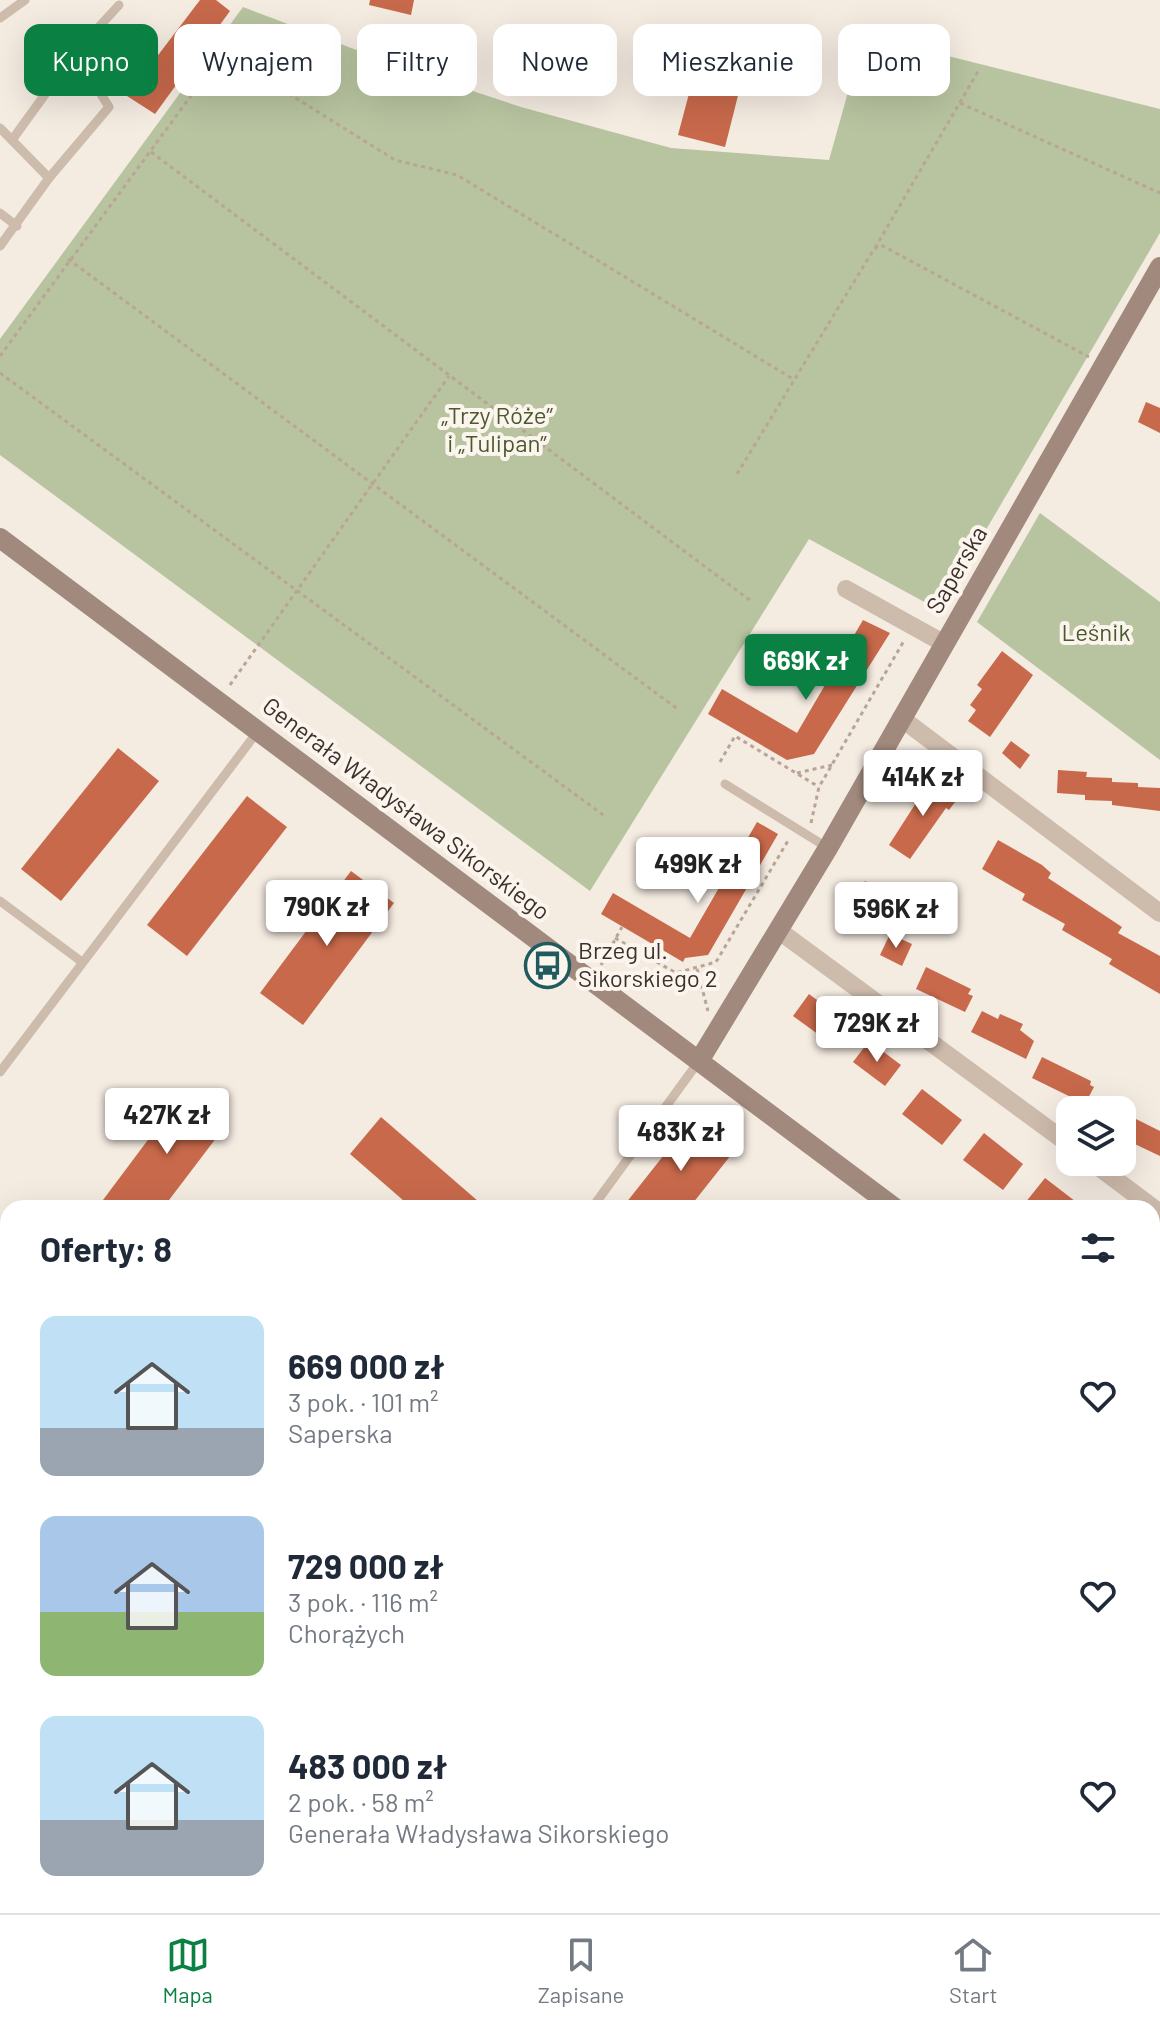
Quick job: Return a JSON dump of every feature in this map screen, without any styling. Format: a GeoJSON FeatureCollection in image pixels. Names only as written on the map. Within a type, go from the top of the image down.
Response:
{"type":"FeatureCollection","features":[{"type":"Feature","properties":{"kind":"main road","name":"Saperska"},"geometry":{"type":"LineString","coordinates":[[699,1061],[828,848],[1160,267]]}},
{"type":"Feature","properties":{"kind":"main road","name":"Generała Władysława Sikorskiego"},"geometry":{"type":"LineString","coordinates":[[0,538],[884,1200]]}},
{"type":"Feature","properties":{"kind":"street"},"geometry":{"type":"LineString","coordinates":[[846,589],[945,644]]}},
{"type":"Feature","properties":{"kind":"street"},"geometry":{"type":"LineString","coordinates":[[901,718],[1160,913]]}},
{"type":"Feature","properties":{"kind":"street"},"geometry":{"type":"LineString","coordinates":[[778,930],[1056,1135]]}},
{"type":"Feature","properties":{"kind":"street"},"geometry":{"type":"LineString","coordinates":[[1111,1176],[1143,1200]]}},
{"type":"Feature","properties":{"kind":"lane"},"geometry":{"type":"LineString","coordinates":[[0,18],[25,0]]}},
{"type":"Feature","properties":{"kind":"lane"},"geometry":{"type":"LineString","coordinates":[[102,24],[119,5]]}},
{"type":"Feature","properties":{"kind":"lane"},"geometry":{"type":"LineString","coordinates":[[12,140],[44,96]]}},
{"type":"Feature","properties":{"kind":"lane"},"geometry":{"type":"LineString","coordinates":[[0,246],[49,178],[109,107],[102,96]]}},
{"type":"Feature","properties":{"kind":"lane"},"geometry":{"type":"LineString","coordinates":[[0,128],[49,178]]}},
{"type":"Feature","properties":{"kind":"lane"},"geometry":{"type":"LineString","coordinates":[[0,213],[17,226]]}},
{"type":"Feature","properties":{"kind":"lane"},"geometry":{"type":"LineString","coordinates":[[0,1072],[258,731]]}},
{"type":"Feature","properties":{"kind":"lane"},"geometry":{"type":"LineString","coordinates":[[725,784],[828,848]]}},
{"type":"Feature","properties":{"kind":"lane"},"geometry":{"type":"LineString","coordinates":[[0,901],[82,962]]}},
{"type":"Feature","properties":{"kind":"lane"},"geometry":{"type":"LineString","coordinates":[[598,1200],[699,1061]]}},
{"type":"Feature","properties":{"kind":"path"},"geometry":{"type":"LineString","coordinates":[[0,356],[68,259],[207,74],[246,67],[395,160],[457,175],[793,379]]}},
{"type":"Feature","properties":{"kind":"path"},"geometry":{"type":"LineString","coordinates":[[737,474],[980,68]]}},
{"type":"Feature","properties":{"kind":"path"},"geometry":{"type":"LineString","coordinates":[[960,103],[1160,193]]}},
{"type":"Feature","properties":{"kind":"path"},"geometry":{"type":"LineString","coordinates":[[151,152],[751,601]]}},
{"type":"Feature","properties":{"kind":"path"},"geometry":{"type":"LineString","coordinates":[[874,249],[888,246],[1104,365]]}},
{"type":"Feature","properties":{"kind":"path"},"geometry":{"type":"LineString","coordinates":[[68,259],[679,710]]}},
{"type":"Feature","properties":{"kind":"path"},"geometry":{"type":"LineString","coordinates":[[0,373],[606,817]]}},
{"type":"Feature","properties":{"kind":"path"},"geometry":{"type":"LineString","coordinates":[[218,701],[449,376]]}},
{"type":"Feature","properties":{"kind":"path"},"geometry":{"type":"LineString","coordinates":[[615,938],[676,973],[716,962],[800,831],[814,818],[819,787],[913,626]]}},
{"type":"Feature","properties":{"kind":"path"},"geometry":{"type":"LineString","coordinates":[[720,762],[735,736],[819,787]]}},
{"type":"Feature","properties":{"kind":"path"},"geometry":{"type":"LineString","coordinates":[[797,773],[832,765]]}},
{"type":"Feature","properties":{"kind":"path"},"geometry":{"type":"LineString","coordinates":[[611,972],[599,964],[622,927]]}},
{"type":"Feature","properties":{"kind":"path"},"geometry":{"type":"LineString","coordinates":[[696,968],[708,1011]]}},
{"type":"Feature","properties":{"kind":"green space","name":"„Trzy Róże” i „Tulipan”"},"geometry":{"type":"Polygon","coordinates":[[[243,7],[288,24],[231,24],[243,7]]]}},
{"type":"Feature","properties":{"kind":"green space","name":"„Trzy Róże” i „Tulipan”"},"geometry":{"type":"Polygon","coordinates":[[[341,44],[357,50],[357,96],[477,96],[477,92],[671,148],[829,160],[847,96],[950,96],[950,56],[1160,109],[1160,233],[939,610],[809,539],[590,891],[0,455],[0,339],[178,96],[341,96],[341,44]]]}},
{"type":"Feature","properties":{"kind":"green space","name":"Leśnik"},"geometry":{"type":"Polygon","coordinates":[[[1040,513],[1160,602],[1160,760],[977,622],[1040,513]]]}},
{"type":"Feature","properties":{"kind":"building"},"geometry":{"type":"Polygon","coordinates":[[[200,0],[216,0],[230,11],[221,24],[182,24],[200,0]]]}},
{"type":"Feature","properties":{"kind":"building"},"geometry":{"type":"Polygon","coordinates":[[[370,0],[414,0],[411,15],[369,5],[370,0]]]}},
{"type":"Feature","properties":{"kind":"building"},"geometry":{"type":"Polygon","coordinates":[[[174,34],[174,88],[155,114],[127,96],[158,96],[158,55],[174,34]]]}},
{"type":"Feature","properties":{"kind":"building"},"geometry":{"type":"Polygon","coordinates":[[[688,96],[738,96],[725,147],[678,135],[688,96]]]}},
{"type":"Feature","properties":{"kind":"building"},"geometry":{"type":"Polygon","coordinates":[[[1146,402],[1160,408],[1160,433],[1138,422],[1146,402]]]}},
{"type":"Feature","properties":{"kind":"building"},"geometry":{"type":"Polygon","coordinates":[[[863,620],[890,633],[814,754],[787,760],[708,714],[722,689],[797,733],[863,620]]]}},
{"type":"Feature","properties":{"kind":"building"},"geometry":{"type":"Polygon","coordinates":[[[1002,651],[1033,675],[990,737],[968,721],[976,710],[970,705],[982,689],[977,685],[1002,651]]]}},
{"type":"Feature","properties":{"kind":"building"},"geometry":{"type":"Polygon","coordinates":[[[1011,741],[1030,755],[1020,769],[1002,753],[1011,741]]]}},
{"type":"Feature","properties":{"kind":"building"},"geometry":{"type":"Polygon","coordinates":[[[118,748],[159,781],[61,901],[21,869],[118,748]]]}},
{"type":"Feature","properties":{"kind":"building"},"geometry":{"type":"Polygon","coordinates":[[[1058,770],[1087,772],[1086,777],[1112,778],[1112,782],[1160,788],[1160,811],[1112,805],[1112,801],[1085,800],[1085,795],[1057,793],[1058,770]]]}},
{"type":"Feature","properties":{"kind":"building"},"geometry":{"type":"Polygon","coordinates":[[[932,778],[958,798],[949,810],[946,808],[910,859],[889,845],[932,778]]]}},
{"type":"Feature","properties":{"kind":"building"},"geometry":{"type":"Polygon","coordinates":[[[247,796],[287,827],[187,956],[147,925],[247,796]]]}},
{"type":"Feature","properties":{"kind":"building"},"geometry":{"type":"Polygon","coordinates":[[[757,822],[778,834],[708,955],[685,958],[683,962],[601,914],[613,893],[690,938],[757,822]]]}},
{"type":"Feature","properties":{"kind":"building"},"geometry":{"type":"Polygon","coordinates":[[[998,840],[1042,865],[1051,873],[1048,878],[1122,927],[1118,933],[1160,956],[1160,994],[1109,964],[1112,959],[1062,930],[1065,924],[1022,900],[1025,894],[982,869],[998,840]]]}},
{"type":"Feature","properties":{"kind":"building"},"geometry":{"type":"Polygon","coordinates":[[[351,871],[394,903],[303,1025],[260,993],[351,871]]]}},
{"type":"Feature","properties":{"kind":"building"},"geometry":{"type":"Polygon","coordinates":[[[865,881],[895,900],[882,921],[869,913],[860,929],[842,918],[865,881]]]}},
{"type":"Feature","properties":{"kind":"building"},"geometry":{"type":"Polygon","coordinates":[[[890,934],[912,944],[902,966],[880,955],[890,934]]]}},
{"type":"Feature","properties":{"kind":"building"},"geometry":{"type":"Polygon","coordinates":[[[926,967],[971,989],[968,994],[973,996],[965,1012],[916,989],[926,967]]]}},
{"type":"Feature","properties":{"kind":"building"},"geometry":{"type":"Polygon","coordinates":[[[809,994],[842,1019],[826,1040],[793,1016],[809,994]]]}},
{"type":"Feature","properties":{"kind":"building"},"geometry":{"type":"Polygon","coordinates":[[[982,1011],[998,1019],[1000,1014],[1023,1024],[1020,1030],[1034,1041],[1026,1059],[971,1032],[982,1011]]]}},
{"type":"Feature","properties":{"kind":"building"},"geometry":{"type":"Polygon","coordinates":[[[869,1041],[901,1065],[885,1086],[853,1062],[869,1041]]]}},
{"type":"Feature","properties":{"kind":"building"},"geometry":{"type":"Polygon","coordinates":[[[1042,1057],[1091,1081],[1090,1085],[1094,1087],[1089,1096],[1069,1096],[1032,1078],[1042,1057]]]}},
{"type":"Feature","properties":{"kind":"building"},"geometry":{"type":"Polygon","coordinates":[[[186,1089],[229,1121],[169,1200],[103,1200],[186,1089]]]}},
{"type":"Feature","properties":{"kind":"building"},"geometry":{"type":"Polygon","coordinates":[[[922,1089],[962,1120],[942,1145],[902,1114],[922,1089]]]}},
{"type":"Feature","properties":{"kind":"building"},"geometry":{"type":"Polygon","coordinates":[[[381,1117],[477,1200],[403,1200],[350,1154],[381,1117]]]}},
{"type":"Feature","properties":{"kind":"building"},"geometry":{"type":"Polygon","coordinates":[[[1136,1119],[1160,1131],[1160,1156],[1136,1145],[1136,1119]]]}},
{"type":"Feature","properties":{"kind":"building"},"geometry":{"type":"Polygon","coordinates":[[[690,1122],[731,1155],[695,1200],[628,1200],[690,1122]]]}},
{"type":"Feature","properties":{"kind":"building"},"geometry":{"type":"Polygon","coordinates":[[[984,1133],[1023,1164],[1003,1190],[963,1160],[984,1133]]]}},
{"type":"Feature","properties":{"kind":"building"},"geometry":{"type":"Polygon","coordinates":[[[1045,1178],[1074,1200],[1027,1200],[1045,1178]]]}},
{"type":"Feature","properties":{"kind":"place","name":"Brzeg ul. Sikorskiego 2"},"geometry":{"type":"Point","coordinates":[547,965]}}]}
